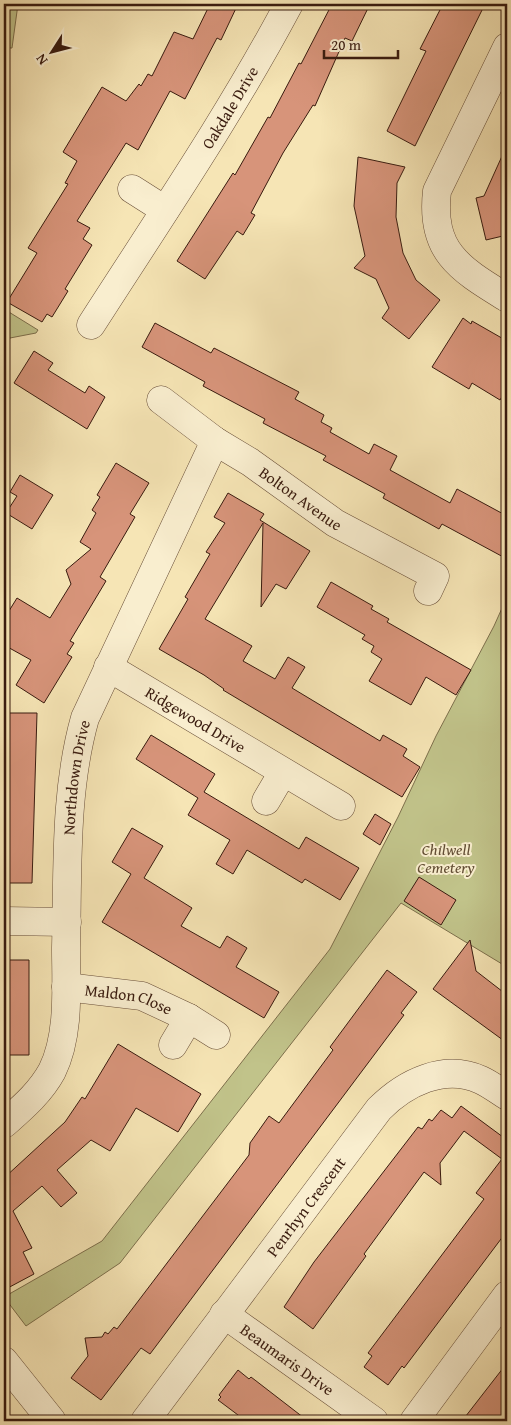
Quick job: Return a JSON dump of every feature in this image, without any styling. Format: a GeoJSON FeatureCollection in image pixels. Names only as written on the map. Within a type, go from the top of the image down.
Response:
{"type":"FeatureCollection","features":[{"type":"Feature","properties":{"kind":"street","name":"Oakdale Drive"},"geometry":{"type":"LineString","coordinates":[[91,325],[210,143],[257,64],[289,4]]}},
{"type":"Feature","properties":{"kind":"street"},"geometry":{"type":"LineString","coordinates":[[507,48],[437,191],[435,210],[442,244],[452,258],[482,282],[507,298]]}},
{"type":"Feature","properties":{"kind":"street"},"geometry":{"type":"LineString","coordinates":[[132,189],[165,210]]}},
{"type":"Feature","properties":{"kind":"street","name":"Bolton Avenue"},"geometry":{"type":"LineString","coordinates":[[162,400],[215,441],[258,467],[335,523],[435,576],[428,591]]}},
{"type":"Feature","properties":{"kind":"street","name":"Northdown Drive"},"geometry":{"type":"LineString","coordinates":[[4,1124],[39,1090],[52,1070],[61,1042],[66,987],[71,795],[77,752],[86,718],[108,667],[215,441]]}},
{"type":"Feature","properties":{"kind":"street","name":"Ridgewood Drive"},"geometry":{"type":"LineString","coordinates":[[108,667],[341,806]]}},
{"type":"Feature","properties":{"kind":"street"},"geometry":{"type":"LineString","coordinates":[[266,801],[283,772]]}},
{"type":"Feature","properties":{"kind":"street"},"geometry":{"type":"LineString","coordinates":[[4,921],[67,922]]}},
{"type":"Feature","properties":{"kind":"street","name":"Maldon Close"},"geometry":{"type":"LineString","coordinates":[[66,987],[142,996],[189,1018],[216,1035]]}},
{"type":"Feature","properties":{"kind":"street","name":"Maldon Close"},"geometry":{"type":"LineString","coordinates":[[173,1045],[189,1018]]}},
{"type":"Feature","properties":{"kind":"street","name":"Penrhyn Crescent"},"geometry":{"type":"LineString","coordinates":[[146,1421],[379,1108],[390,1097],[420,1080],[449,1074],[480,1080],[507,1096]]}},
{"type":"Feature","properties":{"kind":"street"},"geometry":{"type":"LineString","coordinates":[[414,1421],[507,1295]]}},
{"type":"Feature","properties":{"kind":"street","name":"Beaumaris Drive"},"geometry":{"type":"LineString","coordinates":[[224,1314],[374,1421]]}},
{"type":"Feature","properties":{"kind":"street"},"geometry":{"type":"LineString","coordinates":[[4,1361],[52,1421]]}},
{"type":"Feature","properties":{"kind":"green space"},"geometry":{"type":"Polygon","coordinates":[[[4,4],[18,4],[12,48],[4,48],[4,4]]]}},
{"type":"Feature","properties":{"kind":"green space"},"geometry":{"type":"Polygon","coordinates":[[[4,309],[38,330],[36,333],[10,338],[4,347],[4,309]]]}},
{"type":"Feature","properties":{"kind":"green space","name":"Chilwell Cemetery"},"geometry":{"type":"Polygon","coordinates":[[[507,597],[507,967],[401,903],[120,1263],[26,1326],[4,1297],[102,1241],[330,949],[507,597]]]}},
{"type":"Feature","properties":{"kind":"building"},"geometry":{"type":"Polygon","coordinates":[[[210,4],[238,4],[221,40],[217,38],[185,99],[170,91],[138,150],[126,143],[77,221],[90,228],[83,239],[92,245],[65,289],[68,291],[52,317],[47,314],[42,322],[7,302],[37,253],[28,248],[68,184],[65,183],[77,161],[63,152],[102,87],[126,101],[139,84],[141,86],[148,74],[152,76],[174,32],[193,39],[210,4]]]}},
{"type":"Feature","properties":{"kind":"building"},"geometry":{"type":"Polygon","coordinates":[[[332,4],[370,4],[352,41],[345,38],[315,106],[313,105],[283,153],[251,213],[255,215],[243,235],[237,231],[205,279],[177,261],[233,173],[235,175],[268,117],[270,118],[332,4]]]}},
{"type":"Feature","properties":{"kind":"building"},"geometry":{"type":"Polygon","coordinates":[[[443,4],[485,4],[415,146],[387,131],[426,51],[420,49],[443,4]]]}},
{"type":"Feature","properties":{"kind":"building"},"geometry":{"type":"Polygon","coordinates":[[[507,145],[507,235],[486,240],[476,198],[484,196],[507,145]]]}},
{"type":"Feature","properties":{"kind":"building"},"geometry":{"type":"Polygon","coordinates":[[[358,157],[405,167],[397,183],[396,217],[403,253],[416,280],[440,300],[409,339],[382,318],[389,308],[376,279],[354,268],[365,256],[354,206],[358,157]]]}},
{"type":"Feature","properties":{"kind":"building"},"geometry":{"type":"Polygon","coordinates":[[[463,318],[471,324],[472,321],[507,341],[507,388],[500,400],[472,383],[469,389],[432,367],[463,318]]]}},
{"type":"Feature","properties":{"kind":"building"},"geometry":{"type":"Polygon","coordinates":[[[155,323],[211,353],[214,348],[299,392],[295,399],[324,415],[321,422],[332,428],[330,432],[369,454],[374,444],[397,456],[390,470],[450,503],[457,489],[507,516],[507,559],[442,524],[439,529],[383,498],[385,494],[323,460],[326,456],[263,423],[265,419],[203,386],[205,382],[142,347],[155,323]]]}},
{"type":"Feature","properties":{"kind":"building"},"geometry":{"type":"Polygon","coordinates":[[[34,351],[53,363],[48,370],[85,393],[89,386],[105,397],[87,429],[14,383],[34,351]]]}},
{"type":"Feature","properties":{"kind":"building"},"geometry":{"type":"Polygon","coordinates":[[[116,463],[149,483],[130,514],[135,517],[100,577],[106,581],[70,641],[74,643],[67,654],[72,657],[44,703],[16,685],[31,660],[4,645],[4,619],[17,598],[50,618],[71,584],[66,570],[91,549],[80,542],[96,513],[92,510],[100,497],[97,495],[116,463]]]}},
{"type":"Feature","properties":{"kind":"building"},"geometry":{"type":"Polygon","coordinates":[[[20,475],[53,495],[32,529],[6,513],[17,496],[10,492],[20,475]]]}},
{"type":"Feature","properties":{"kind":"building"},"geometry":{"type":"Polygon","coordinates":[[[228,493],[264,514],[260,520],[310,551],[286,589],[276,584],[261,607],[263,523],[205,619],[252,646],[243,661],[275,679],[288,657],[305,667],[292,688],[380,741],[383,735],[407,749],[403,756],[420,767],[402,797],[223,690],[204,675],[159,649],[188,599],[185,597],[210,554],[206,552],[225,523],[214,517],[228,493]]]}},
{"type":"Feature","properties":{"kind":"building"},"geometry":{"type":"Polygon","coordinates":[[[331,582],[373,606],[371,609],[389,619],[387,622],[471,670],[456,695],[426,677],[411,705],[369,681],[382,659],[371,652],[374,646],[362,639],[365,635],[317,607],[331,582]]]}},
{"type":"Feature","properties":{"kind":"building"},"geometry":{"type":"Polygon","coordinates":[[[4,713],[37,713],[32,883],[4,883],[4,713]]]}},
{"type":"Feature","properties":{"kind":"building"},"geometry":{"type":"Polygon","coordinates":[[[151,735],[215,774],[204,792],[299,849],[306,837],[359,868],[340,900],[305,879],[302,883],[247,850],[233,874],[216,864],[230,840],[188,815],[198,798],[136,759],[151,735]]]}},
{"type":"Feature","properties":{"kind":"building"},"geometry":{"type":"Polygon","coordinates":[[[375,814],[391,824],[380,845],[363,834],[375,814]]]}},
{"type":"Feature","properties":{"kind":"building"},"geometry":{"type":"Polygon","coordinates":[[[132,828],[163,846],[144,878],[192,908],[181,926],[220,948],[227,936],[247,948],[236,967],[279,992],[264,1018],[102,922],[131,874],[112,862],[132,828]]]}},
{"type":"Feature","properties":{"kind":"building"},"geometry":{"type":"Polygon","coordinates":[[[419,877],[456,900],[441,925],[404,901],[419,877]]]}},
{"type":"Feature","properties":{"kind":"building"},"geometry":{"type":"Polygon","coordinates":[[[470,940],[476,971],[507,995],[507,1043],[433,989],[470,940]]]}},
{"type":"Feature","properties":{"kind":"building"},"geometry":{"type":"Polygon","coordinates":[[[4,960],[29,960],[29,1055],[4,1055],[4,960]]]}},
{"type":"Feature","properties":{"kind":"building"},"geometry":{"type":"Polygon","coordinates":[[[387,970],[417,992],[401,1013],[404,1015],[150,1354],[141,1348],[101,1400],[71,1378],[88,1356],[85,1338],[102,1337],[105,1332],[108,1334],[114,1327],[117,1329],[249,1155],[250,1143],[269,1116],[279,1123],[333,1050],[330,1047],[387,970]]]}},
{"type":"Feature","properties":{"kind":"building"},"geometry":{"type":"Polygon","coordinates":[[[118,1044],[201,1094],[178,1132],[136,1108],[110,1151],[91,1140],[57,1170],[77,1193],[61,1207],[42,1186],[13,1211],[32,1248],[23,1252],[34,1274],[4,1290],[4,1178],[65,1122],[82,1097],[85,1099],[118,1044]]]}},
{"type":"Feature","properties":{"kind":"building"},"geometry":{"type":"Polygon","coordinates":[[[461,1106],[507,1140],[507,1231],[404,1368],[402,1366],[388,1385],[364,1367],[372,1356],[368,1353],[484,1199],[476,1193],[502,1159],[464,1131],[440,1163],[441,1185],[424,1172],[364,1254],[366,1256],[313,1329],[284,1307],[314,1262],[418,1127],[422,1129],[429,1119],[432,1121],[441,1110],[452,1118],[461,1106]]]}},
{"type":"Feature","properties":{"kind":"building"},"geometry":{"type":"Polygon","coordinates":[[[507,1363],[507,1421],[462,1421],[507,1363]]]}},
{"type":"Feature","properties":{"kind":"building"},"geometry":{"type":"Polygon","coordinates":[[[238,1370],[249,1379],[251,1377],[308,1421],[246,1421],[218,1400],[221,1397],[219,1395],[238,1370]]]}}]}
